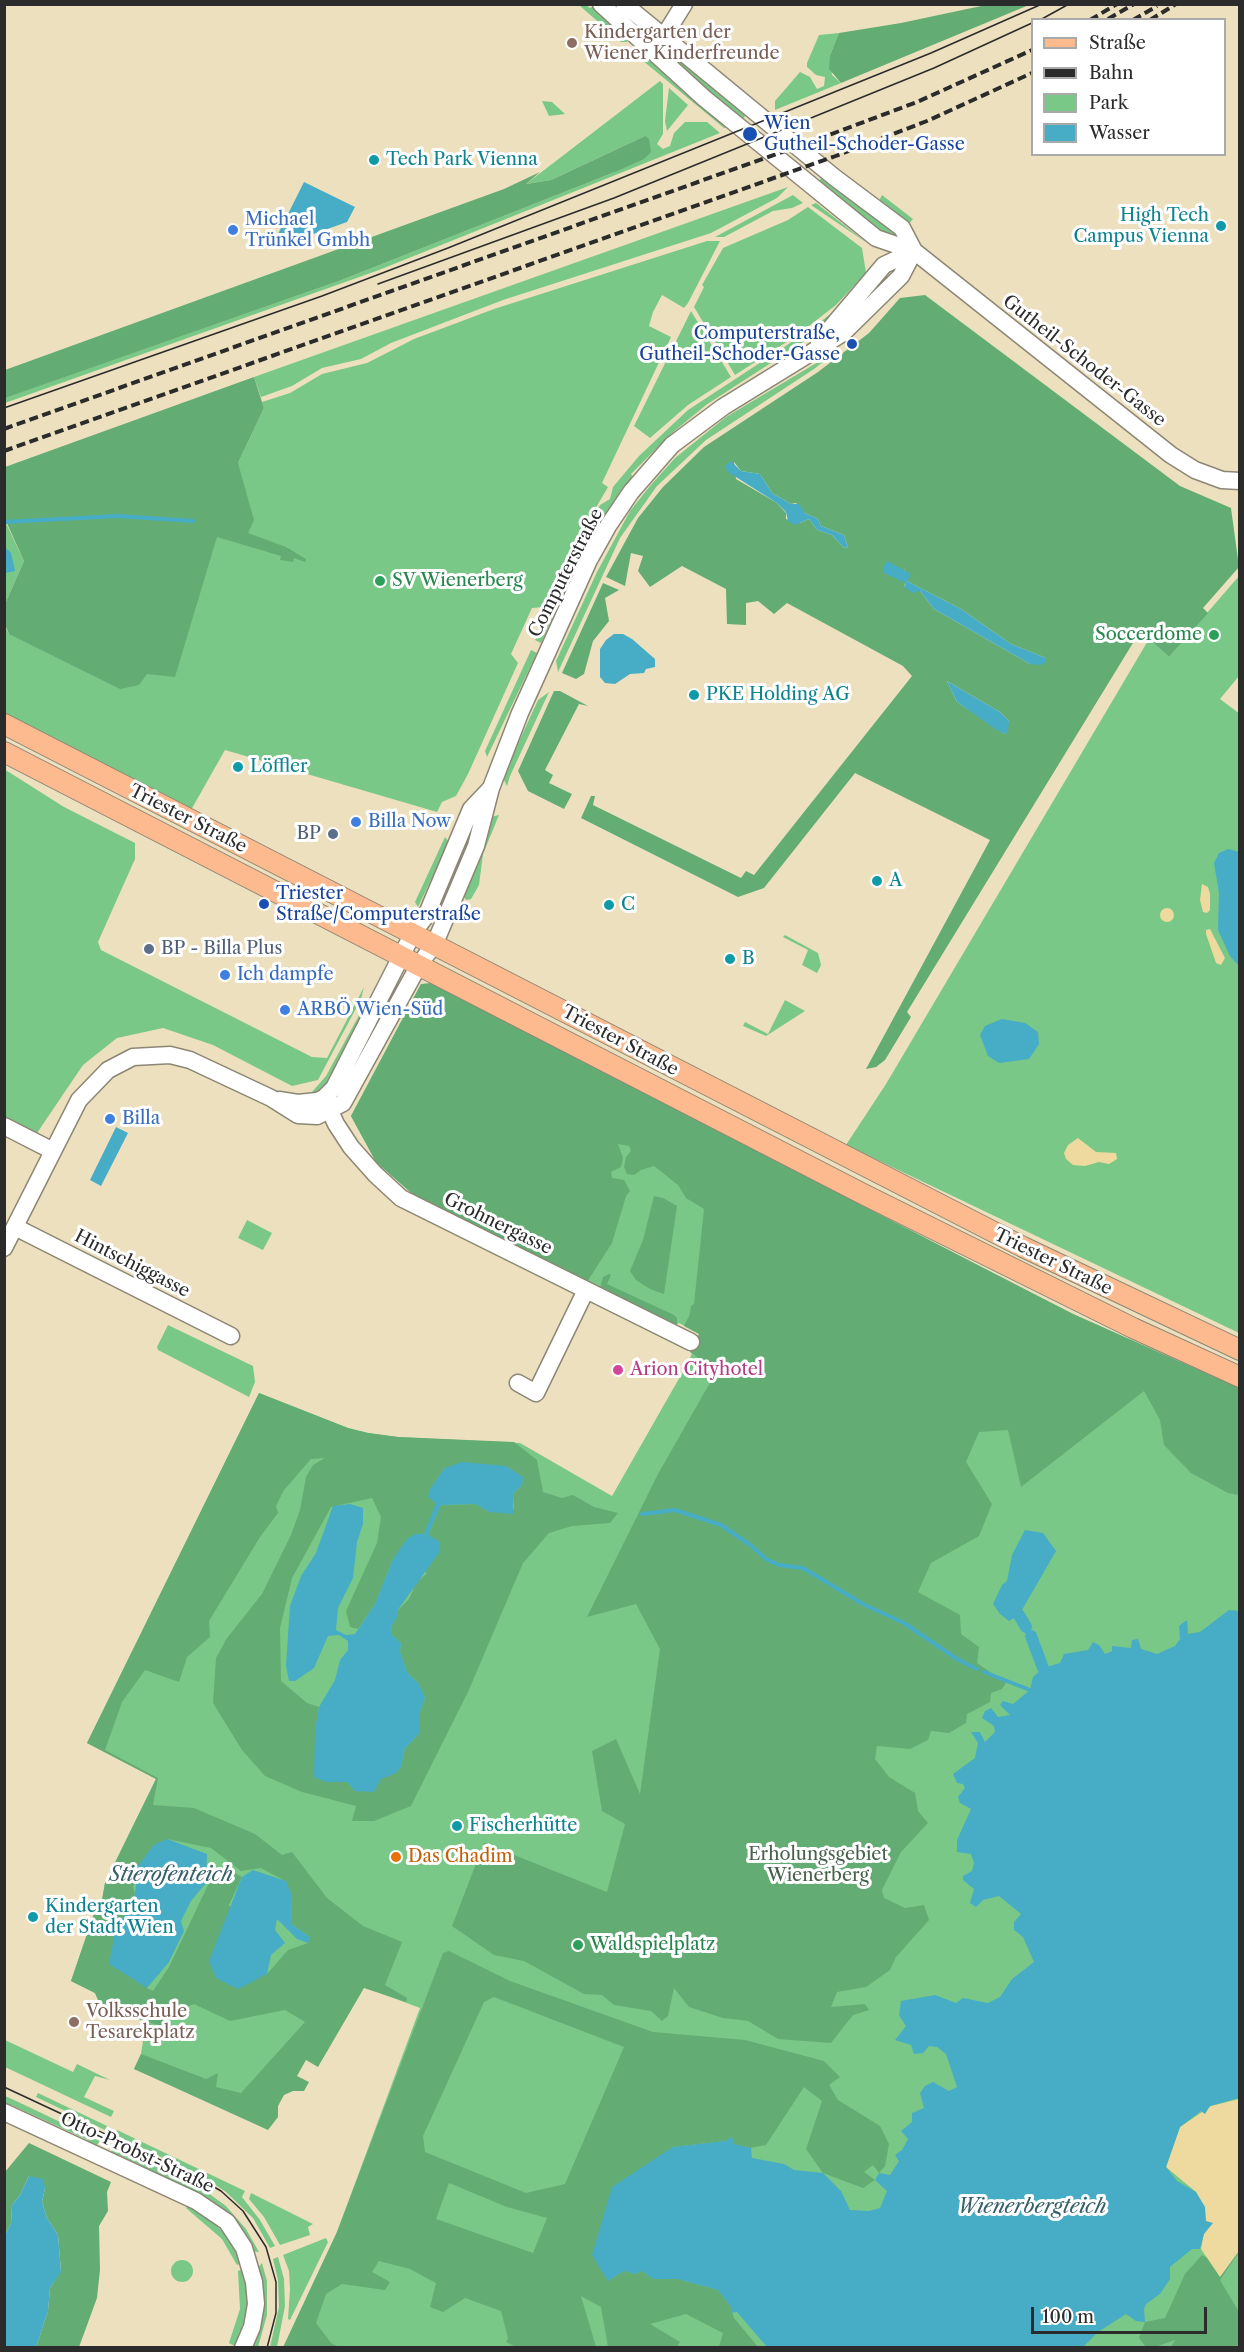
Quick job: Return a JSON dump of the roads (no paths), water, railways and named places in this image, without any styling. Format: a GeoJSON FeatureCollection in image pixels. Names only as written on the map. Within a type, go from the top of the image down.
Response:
{"type":"FeatureCollection","features":[{"type":"Feature","properties":{"kind":"main road","name":"Triester Straße"},"geometry":{"type":"LineString","coordinates":[[4,724],[1034,1253],[1239,1350]]}},
{"type":"Feature","properties":{"kind":"main road","name":"Triester Straße"},"geometry":{"type":"LineString","coordinates":[[4,752],[865,1195],[1133,1328],[1239,1377]]}},
{"type":"Feature","properties":{"kind":"street","name":"Gutheil-Schoder-Gasse"},"geometry":{"type":"LineString","coordinates":[[601,4],[653,54],[817,193],[876,238],[914,251],[1171,455],[1196,470],[1222,480],[1239,482]]}},
{"type":"Feature","properties":{"kind":"street","name":"Gutheil-Schoder-Gasse"},"geometry":{"type":"LineString","coordinates":[[624,4],[834,177],[902,228],[914,251]]}},
{"type":"Feature","properties":{"kind":"street"},"geometry":{"type":"LineString","coordinates":[[653,54],[684,4]]}},
{"type":"Feature","properties":{"kind":"street","name":"Computerstraße"},"geometry":{"type":"LineString","coordinates":[[410,961],[435,944],[477,846],[491,788],[520,713],[589,560],[631,492],[672,445],[723,406],[843,333],[901,276],[914,251]]}},
{"type":"Feature","properties":{"kind":"street","name":"Computerstraße"},"geometry":{"type":"LineString","coordinates":[[410,961],[413,933],[426,916],[471,809],[491,788]]}},
{"type":"Feature","properties":{"kind":"street"},"geometry":{"type":"LineString","coordinates":[[4,1248],[79,1100],[108,1070],[133,1057],[170,1055],[190,1060],[271,1098],[327,1105],[334,1088],[410,961]]}},
{"type":"Feature","properties":{"kind":"street","name":"Grohnergasse"},"geometry":{"type":"LineString","coordinates":[[327,1105],[364,1162],[401,1198],[691,1342]]}},
{"type":"Feature","properties":{"kind":"street"},"geometry":{"type":"LineString","coordinates":[[4,1126],[53,1151]]}},
{"type":"Feature","properties":{"kind":"street","name":"Hintschiggasse"},"geometry":{"type":"LineString","coordinates":[[15,1227],[231,1335]]}},
{"type":"Feature","properties":{"kind":"street"},"geometry":{"type":"LineString","coordinates":[[518,1383],[536,1392],[586,1290]]}},
{"type":"Feature","properties":{"kind":"street","name":"Otto-Probst-Straße"},"geometry":{"type":"LineString","coordinates":[[4,2112],[196,2201],[227,2222],[244,2248],[254,2282],[254,2315],[243,2348]]}},
{"type":"Feature","properties":{"kind":"water"},"geometry":{"type":"Polygon","coordinates":[[[304,182],[355,207],[347,222],[285,244],[275,240],[304,182]]]}},
{"type":"Feature","properties":{"kind":"water"},"geometry":{"type":"Polygon","coordinates":[[[731,461],[741,471],[760,474],[772,493],[791,504],[799,504],[805,513],[818,519],[821,526],[844,535],[848,547],[844,548],[832,535],[817,530],[809,519],[795,525],[788,521],[786,512],[777,503],[728,472],[725,466],[731,461]]]}},
{"type":"Feature","properties":{"kind":"water"},"geometry":{"type":"Polygon","coordinates":[[[5,547],[11,553],[15,571],[5,573],[5,547]]]}},
{"type":"Feature","properties":{"kind":"water"},"geometry":{"type":"Polygon","coordinates":[[[887,561],[911,574],[907,581],[961,609],[1011,644],[1046,658],[1046,662],[1041,665],[1030,664],[934,609],[920,591],[913,593],[904,587],[906,583],[884,573],[883,568],[887,561]]]}},
{"type":"Feature","properties":{"kind":"water"},"geometry":{"type":"Polygon","coordinates":[[[614,634],[623,634],[632,639],[655,659],[655,667],[646,669],[644,673],[630,674],[615,684],[605,683],[600,677],[600,649],[614,634]]]}},
{"type":"Feature","properties":{"kind":"water"},"geometry":{"type":"Polygon","coordinates":[[[947,681],[1000,712],[1009,721],[1008,732],[1005,734],[997,730],[957,702],[947,681]]]}},
{"type":"Feature","properties":{"kind":"water"},"geometry":{"type":"Polygon","coordinates":[[[1228,849],[1239,852],[1239,966],[1230,956],[1218,930],[1219,893],[1214,863],[1219,853],[1228,849]]]}},
{"type":"Feature","properties":{"kind":"water"},"geometry":{"type":"Polygon","coordinates":[[[1002,1019],[1025,1023],[1038,1032],[1039,1044],[1029,1059],[999,1063],[988,1056],[980,1035],[985,1026],[1002,1019]]]}},
{"type":"Feature","properties":{"kind":"water"},"geometry":{"type":"Polygon","coordinates":[[[116,1127],[128,1133],[101,1186],[90,1180],[116,1127]]]}},
{"type":"Feature","properties":{"kind":"water"},"geometry":{"type":"Polygon","coordinates":[[[462,1462],[506,1466],[523,1477],[522,1485],[513,1494],[513,1514],[489,1512],[476,1504],[441,1505],[428,1535],[440,1542],[439,1553],[397,1611],[397,1617],[391,1627],[392,1635],[401,1643],[400,1652],[407,1672],[419,1684],[425,1698],[419,1715],[419,1734],[405,1748],[401,1767],[396,1773],[381,1779],[374,1792],[355,1791],[347,1782],[326,1782],[314,1777],[315,1730],[319,1707],[335,1680],[340,1660],[348,1650],[348,1641],[339,1635],[328,1636],[314,1668],[295,1681],[289,1681],[286,1666],[290,1606],[301,1576],[316,1553],[333,1506],[350,1504],[363,1508],[363,1524],[357,1542],[353,1578],[338,1608],[336,1630],[346,1635],[355,1634],[375,1604],[393,1559],[407,1539],[415,1534],[424,1534],[436,1503],[428,1497],[430,1489],[445,1468],[462,1462]]]}},
{"type":"Feature","properties":{"kind":"water"},"geometry":{"type":"Polygon","coordinates":[[[1025,1530],[1043,1533],[1056,1551],[1019,1615],[1009,1621],[993,1604],[1002,1585],[1007,1581],[1012,1555],[1025,1530]]]}},
{"type":"Feature","properties":{"kind":"water","name":"Wienerbergteich"},"geometry":{"type":"Polygon","coordinates":[[[1229,1610],[1240,1611],[1239,2098],[1210,2106],[1205,2114],[1201,2111],[1180,2127],[1166,2167],[1177,2181],[1196,2192],[1205,2207],[1206,2221],[1213,2223],[1204,2234],[1200,2249],[1192,2249],[1170,2267],[1170,2279],[1160,2294],[1146,2304],[1145,2322],[1136,2321],[1126,2314],[1098,2332],[1083,2347],[767,2347],[737,2312],[731,2313],[731,2307],[718,2290],[678,2279],[653,2279],[642,2271],[635,2274],[624,2271],[608,2281],[592,2255],[612,2187],[673,2147],[725,2141],[732,2137],[734,2144],[751,2148],[752,2158],[784,2164],[794,2170],[823,2173],[841,2191],[850,2210],[869,2211],[880,2208],[887,2191],[875,2180],[879,2173],[890,2175],[899,2161],[895,2155],[902,2150],[908,2139],[901,2131],[912,2122],[912,2113],[924,2108],[920,2093],[925,2086],[933,2082],[949,2091],[957,2087],[946,2054],[937,2047],[929,2046],[923,2053],[914,2054],[911,2045],[895,2040],[906,2026],[899,2015],[901,2001],[935,1995],[956,2003],[963,1998],[988,2003],[1000,1997],[1012,1979],[1034,1962],[1023,1937],[1014,1930],[1014,1922],[1021,1914],[999,1896],[983,1900],[976,1907],[970,1903],[974,1889],[963,1880],[963,1876],[972,1871],[974,1863],[971,1854],[957,1852],[957,1840],[971,1809],[960,1803],[958,1797],[965,1788],[963,1784],[957,1783],[953,1774],[975,1758],[978,1743],[971,1732],[980,1732],[985,1742],[995,1732],[994,1726],[982,1718],[985,1711],[991,1708],[998,1717],[1010,1715],[1000,1705],[1003,1701],[1013,1704],[1030,1690],[1033,1677],[1043,1668],[1060,1663],[1064,1654],[1088,1650],[1093,1642],[1099,1645],[1105,1654],[1112,1651],[1112,1646],[1131,1648],[1132,1640],[1138,1639],[1141,1649],[1157,1654],[1175,1646],[1180,1639],[1179,1626],[1187,1620],[1188,1634],[1200,1632],[1229,1610]]]}},
{"type":"Feature","properties":{"kind":"water","name":"Stierofenteich"},"geometry":{"type":"Polygon","coordinates":[[[167,1839],[207,1854],[206,1883],[191,1901],[181,1921],[184,1931],[169,1962],[147,1988],[109,1964],[115,1932],[135,1894],[138,1866],[154,1845],[167,1839]]]}},
{"type":"Feature","properties":{"kind":"water","name":"Stierofenteich"},"geometry":{"type":"Polygon","coordinates":[[[253,1870],[286,1881],[292,1896],[291,1924],[310,1937],[308,1943],[297,1939],[277,1919],[275,1930],[285,1943],[271,1955],[267,1974],[238,1989],[216,1978],[209,1961],[242,1877],[253,1870]]]}},
{"type":"Feature","properties":{"kind":"water"},"geometry":{"type":"Polygon","coordinates":[[[29,2176],[43,2179],[45,2188],[42,2202],[47,2218],[58,2235],[61,2272],[50,2288],[48,2311],[36,2347],[5,2347],[5,2235],[11,2223],[12,2205],[20,2195],[29,2176]]]}},
{"type":"Feature","properties":{"kind":"waterway"},"geometry":{"type":"LineString","coordinates":[[4,522],[118,516],[193,521]]}},
{"type":"Feature","properties":{"kind":"waterway"},"geometry":{"type":"LineString","coordinates":[[642,1514],[675,1510],[721,1525],[766,1559],[779,1565],[803,1568],[863,1604],[904,1623],[957,1659],[977,1669]]}},
{"type":"Feature","properties":{"kind":"waterway"},"geometry":{"type":"LineString","coordinates":[[1019,1615],[1026,1627]]}},
{"type":"Feature","properties":{"kind":"waterway"},"geometry":{"type":"LineString","coordinates":[[1031,1636],[1043,1668]]}},
{"type":"Feature","properties":{"kind":"waterway"},"geometry":{"type":"LineString","coordinates":[[984,1672],[1030,1690]]}},
{"type":"Feature","properties":{"kind":"tram line"},"geometry":{"type":"LineString","coordinates":[[4,408],[322,296],[448,248],[931,53],[1042,4]]}},
{"type":"Feature","properties":{"kind":"tram line"},"geometry":{"type":"LineString","coordinates":[[1044,18],[1069,4]]}},
{"type":"Feature","properties":{"kind":"tram line"},"geometry":{"type":"LineString","coordinates":[[378,284],[614,198],[934,68],[1031,23]]}},
{"type":"Feature","properties":{"kind":"tram line"},"geometry":{"type":"LineString","coordinates":[[4,2087],[199,2178],[221,2191],[243,2211],[266,2247],[276,2282],[276,2313],[267,2348]]}},
{"type":"Feature","properties":{"kind":"railway"},"geometry":{"type":"LineString","coordinates":[[1093,18],[1117,4]]}},
{"type":"Feature","properties":{"kind":"railway"},"geometry":{"type":"LineString","coordinates":[[1110,18],[1134,4]]}},
{"type":"Feature","properties":{"kind":"railway"},"geometry":{"type":"LineString","coordinates":[[1153,18],[1176,4]]}},
{"type":"Feature","properties":{"kind":"railway"},"geometry":{"type":"LineString","coordinates":[[1136,18],[1157,6]]}},
{"type":"Feature","properties":{"kind":"railway"},"geometry":{"type":"LineString","coordinates":[[4,429],[813,141],[917,102],[1031,50]]}},
{"type":"Feature","properties":{"kind":"railway"},"geometry":{"type":"LineString","coordinates":[[4,451],[833,157],[927,121],[1031,73]]}},
{"type":"Feature","properties":{"kind":"place","name":"Kindergarten der Wiener Kinderfreunde"},"geometry":{"type":"Point","coordinates":[572,43]}},
{"type":"Feature","properties":{"kind":"place","name":"Wien Gutheil-Schoder-Gasse"},"geometry":{"type":"Point","coordinates":[750,134]}},
{"type":"Feature","properties":{"kind":"place","name":"Tech Park Vienna"},"geometry":{"type":"Point","coordinates":[374,160]}},
{"type":"Feature","properties":{"kind":"place","name":"High Tech Campus Vienna"},"geometry":{"type":"Point","coordinates":[1221,226]}},
{"type":"Feature","properties":{"kind":"place","name":"Michael Trünkel Gmbh"},"geometry":{"type":"Point","coordinates":[233,230]}},
{"type":"Feature","properties":{"kind":"place","name":"Computerstraße, Gutheil-Schoder-Gasse"},"geometry":{"type":"Point","coordinates":[852,344]}},
{"type":"Feature","properties":{"kind":"place","name":"SV Wienerberg"},"geometry":{"type":"Point","coordinates":[380,581]}},
{"type":"Feature","properties":{"kind":"place","name":"Soccerdome"},"geometry":{"type":"Point","coordinates":[1214,635]}},
{"type":"Feature","properties":{"kind":"place","name":"PKE Holding AG"},"geometry":{"type":"Point","coordinates":[694,695]}},
{"type":"Feature","properties":{"kind":"place","name":"Löffler"},"geometry":{"type":"Point","coordinates":[238,767]}},
{"type":"Feature","properties":{"kind":"place","name":"Billa Now"},"geometry":{"type":"Point","coordinates":[356,822]}},
{"type":"Feature","properties":{"kind":"place","name":"BP"},"geometry":{"type":"Point","coordinates":[333,834]}},
{"type":"Feature","properties":{"kind":"place","name":"A"},"geometry":{"type":"Point","coordinates":[877,881]}},
{"type":"Feature","properties":{"kind":"place","name":"Triester Straße/Computerstraße"},"geometry":{"type":"Point","coordinates":[264,904]}},
{"type":"Feature","properties":{"kind":"place","name":"C"},"geometry":{"type":"Point","coordinates":[609,905]}},
{"type":"Feature","properties":{"kind":"place","name":"BP - Billa Plus"},"geometry":{"type":"Point","coordinates":[149,949]}},
{"type":"Feature","properties":{"kind":"place","name":"B"},"geometry":{"type":"Point","coordinates":[730,959]}},
{"type":"Feature","properties":{"kind":"place","name":"Ich dampfe"},"geometry":{"type":"Point","coordinates":[225,975]}},
{"type":"Feature","properties":{"kind":"place","name":"ARBÖ Wien-Süd"},"geometry":{"type":"Point","coordinates":[285,1010]}},
{"type":"Feature","properties":{"kind":"place","name":"Billa"},"geometry":{"type":"Point","coordinates":[110,1119]}},
{"type":"Feature","properties":{"kind":"place","name":"Arion Cityhotel"},"geometry":{"type":"Point","coordinates":[618,1370]}},
{"type":"Feature","properties":{"kind":"place","name":"Fischerhütte"},"geometry":{"type":"Point","coordinates":[457,1826]}},
{"type":"Feature","properties":{"kind":"place","name":"Das Chadim"},"geometry":{"type":"Point","coordinates":[396,1857]}},
{"type":"Feature","properties":{"kind":"place","name":"Kindergarten der Stadt Wien"},"geometry":{"type":"Point","coordinates":[33,1917]}},
{"type":"Feature","properties":{"kind":"place","name":"Waldspielplatz"},"geometry":{"type":"Point","coordinates":[578,1945]}},
{"type":"Feature","properties":{"kind":"place","name":"Volksschule Tesarekplatz"},"geometry":{"type":"Point","coordinates":[74,2022]}},
{"type":"Feature","properties":{"kind":"park label","name":"Erholungsgebiet Wienerberg"},"geometry":{"type":"Point","coordinates":[818,1865]}}]}
